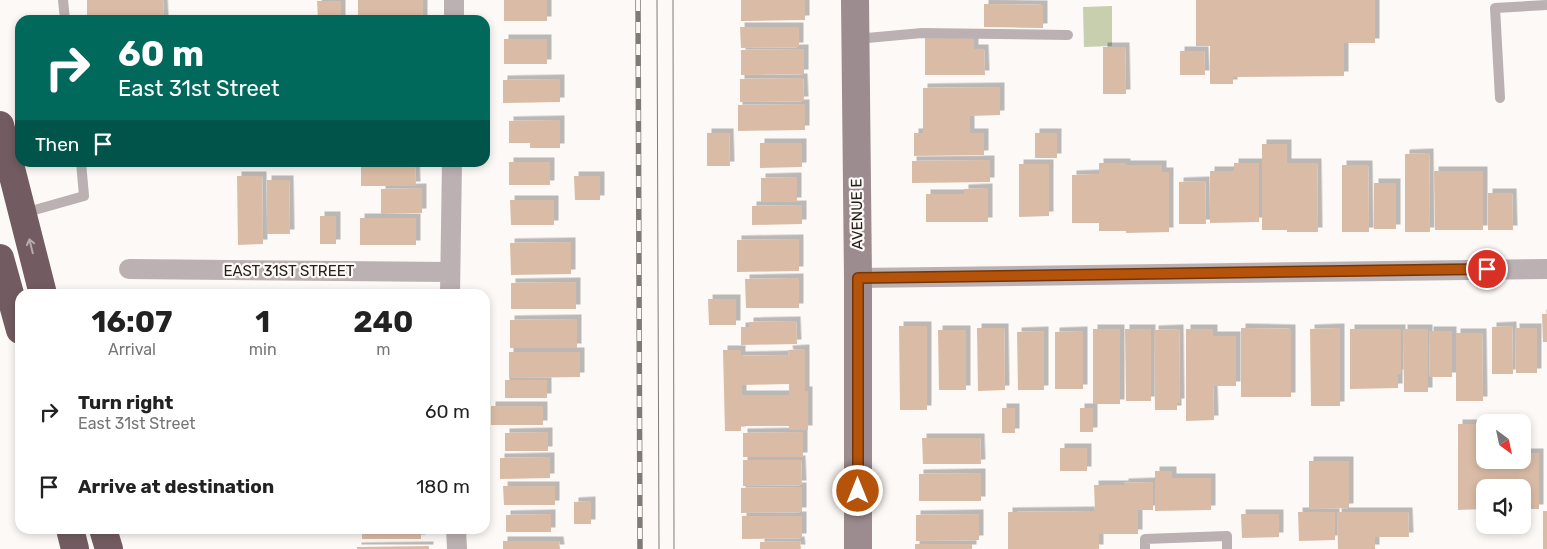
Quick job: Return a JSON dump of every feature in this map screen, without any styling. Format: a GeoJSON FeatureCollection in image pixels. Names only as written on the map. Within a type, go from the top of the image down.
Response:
{"type":"FeatureCollection","features":[{"type":"Feature","properties":{"kind":"highway"},"geometry":{"type":"LineString","coordinates":[[0,125],[42,289]]}},
{"type":"Feature","properties":{"kind":"highway"},"geometry":{"type":"LineString","coordinates":[[0,258],[15,312]]}},
{"type":"Feature","properties":{"kind":"highway"},"geometry":{"type":"LineString","coordinates":[[71,534],[75,549]]}},
{"type":"Feature","properties":{"kind":"highway"},"geometry":{"type":"LineString","coordinates":[[104,534],[109,549]]}},
{"type":"Feature","properties":{"kind":"main road","name":"AVENUE E"},"geometry":{"type":"LineString","coordinates":[[855,0],[858,549]]}},
{"type":"Feature","properties":{"kind":"street"},"geometry":{"type":"LineString","coordinates":[[454,0],[454,15]]}},
{"type":"Feature","properties":{"kind":"street"},"geometry":{"type":"LineString","coordinates":[[450,289],[452,167]]}},
{"type":"Feature","properties":{"kind":"street","name":"EAST 31ST STREET"},"geometry":{"type":"LineString","coordinates":[[129,269],[450,272]]}},
{"type":"Feature","properties":{"kind":"street"},"geometry":{"type":"LineString","coordinates":[[858,278],[1547,269]]}},
{"type":"Feature","properties":{"kind":"street"},"geometry":{"type":"LineString","coordinates":[[456,534],[457,549]]}},
{"type":"Feature","properties":{"kind":"lane"},"geometry":{"type":"LineString","coordinates":[[63,0],[64,15]]}},
{"type":"Feature","properties":{"kind":"lane"},"geometry":{"type":"LineString","coordinates":[[1500,98],[1495,8],[1547,5]]}},
{"type":"Feature","properties":{"kind":"lane"},"geometry":{"type":"LineString","coordinates":[[855,39],[922,33],[1068,35]]}},
{"type":"Feature","properties":{"kind":"lane"},"geometry":{"type":"LineString","coordinates":[[22,213],[84,196],[81,167]]}},
{"type":"Feature","properties":{"kind":"lane"},"geometry":{"type":"LineString","coordinates":[[1145,549],[1145,539],[1227,536],[1227,549]]}},
{"type":"Feature","properties":{"kind":"green space"},"geometry":{"type":"Polygon","coordinates":[[[1112,6],[1112,46],[1084,47],[1083,7],[1112,6]]]}},
{"type":"Feature","properties":{"kind":"building"},"geometry":{"type":"Polygon","coordinates":[[[87,0],[163,0],[164,15],[87,15],[87,0]]]}},
{"type":"Feature","properties":{"kind":"building"},"geometry":{"type":"Polygon","coordinates":[[[358,0],[423,0],[423,15],[358,15],[358,0]]]}},
{"type":"Feature","properties":{"kind":"building"},"geometry":{"type":"Polygon","coordinates":[[[504,0],[547,0],[547,21],[504,21],[504,0]]]}},
{"type":"Feature","properties":{"kind":"building"},"geometry":{"type":"Polygon","coordinates":[[[741,0],[805,0],[805,20],[741,21],[741,0]]]}},
{"type":"Feature","properties":{"kind":"building"},"geometry":{"type":"Polygon","coordinates":[[[1196,0],[1375,0],[1375,43],[1344,43],[1344,76],[1233,77],[1233,84],[1210,84],[1210,46],[1196,46],[1196,0]]]}},
{"type":"Feature","properties":{"kind":"building"},"geometry":{"type":"Polygon","coordinates":[[[317,1],[341,1],[341,15],[318,15],[317,1]]]}},
{"type":"Feature","properties":{"kind":"building"},"geometry":{"type":"Polygon","coordinates":[[[984,4],[1043,5],[1043,28],[984,27],[984,4]]]}},
{"type":"Feature","properties":{"kind":"building"},"geometry":{"type":"Polygon","coordinates":[[[740,27],[799,27],[799,47],[741,48],[740,27]]]}},
{"type":"Feature","properties":{"kind":"building"},"geometry":{"type":"Polygon","coordinates":[[[974,37],[974,49],[984,49],[985,75],[925,75],[925,38],[974,37]]]}},
{"type":"Feature","properties":{"kind":"building"},"geometry":{"type":"Polygon","coordinates":[[[504,39],[547,39],[547,64],[504,64],[504,39]]]}},
{"type":"Feature","properties":{"kind":"building"},"geometry":{"type":"Polygon","coordinates":[[[1103,47],[1125,47],[1126,94],[1103,94],[1103,47]]]}},
{"type":"Feature","properties":{"kind":"building"},"geometry":{"type":"Polygon","coordinates":[[[804,49],[804,74],[741,75],[741,50],[804,49]]]}},
{"type":"Feature","properties":{"kind":"building"},"geometry":{"type":"Polygon","coordinates":[[[1180,51],[1204,51],[1205,75],[1180,75],[1180,51]]]}},
{"type":"Feature","properties":{"kind":"building"},"geometry":{"type":"Polygon","coordinates":[[[803,78],[804,101],[740,102],[740,79],[803,78]]]}},
{"type":"Feature","properties":{"kind":"building"},"geometry":{"type":"Polygon","coordinates":[[[560,79],[560,102],[503,103],[503,80],[560,79]]]}},
{"type":"Feature","properties":{"kind":"building"},"geometry":{"type":"Polygon","coordinates":[[[1000,87],[1000,115],[970,116],[970,133],[984,133],[984,155],[914,156],[914,133],[923,133],[923,88],[1000,87]]]}},
{"type":"Feature","properties":{"kind":"building"},"geometry":{"type":"Polygon","coordinates":[[[805,104],[805,130],[738,131],[738,105],[805,104]]]}},
{"type":"Feature","properties":{"kind":"building"},"geometry":{"type":"Polygon","coordinates":[[[560,120],[560,148],[530,148],[530,143],[509,143],[509,121],[560,120]]]}},
{"type":"Feature","properties":{"kind":"building"},"geometry":{"type":"Polygon","coordinates":[[[707,133],[729,133],[730,166],[707,166],[707,133]]]}},
{"type":"Feature","properties":{"kind":"building"},"geometry":{"type":"Polygon","coordinates":[[[1035,133],[1057,133],[1057,158],[1035,158],[1035,133]]]}},
{"type":"Feature","properties":{"kind":"building"},"geometry":{"type":"Polygon","coordinates":[[[760,143],[802,143],[802,167],[760,168],[760,143]]]}},
{"type":"Feature","properties":{"kind":"building"},"geometry":{"type":"Polygon","coordinates":[[[1262,144],[1287,144],[1287,163],[1317,163],[1318,232],[1262,230],[1262,144]]]}},
{"type":"Feature","properties":{"kind":"building"},"geometry":{"type":"Polygon","coordinates":[[[1429,153],[1430,232],[1405,232],[1405,154],[1429,153]]]}},
{"type":"Feature","properties":{"kind":"building"},"geometry":{"type":"Polygon","coordinates":[[[990,160],[990,182],[912,183],[912,161],[990,160]]]}},
{"type":"Feature","properties":{"kind":"building"},"geometry":{"type":"Polygon","coordinates":[[[509,162],[550,162],[550,185],[509,185],[509,162]]]}},
{"type":"Feature","properties":{"kind":"building"},"geometry":{"type":"Polygon","coordinates":[[[1099,163],[1162,165],[1162,172],[1169,172],[1169,232],[1126,233],[1126,231],[1099,231],[1099,223],[1072,223],[1072,175],[1099,174],[1099,163]]]}},
{"type":"Feature","properties":{"kind":"building"},"geometry":{"type":"Polygon","coordinates":[[[1234,163],[1259,163],[1259,222],[1210,223],[1210,171],[1234,171],[1234,163]]]}},
{"type":"Feature","properties":{"kind":"building"},"geometry":{"type":"Polygon","coordinates":[[[1019,164],[1049,164],[1049,216],[1019,217],[1019,164]]]}},
{"type":"Feature","properties":{"kind":"building"},"geometry":{"type":"Polygon","coordinates":[[[1342,165],[1368,165],[1369,232],[1342,232],[1342,165]]]}},
{"type":"Feature","properties":{"kind":"building"},"geometry":{"type":"Polygon","coordinates":[[[361,167],[415,167],[416,186],[361,186],[361,167]]]}},
{"type":"Feature","properties":{"kind":"building"},"geometry":{"type":"Polygon","coordinates":[[[1434,171],[1483,171],[1483,230],[1435,230],[1434,171]]]}},
{"type":"Feature","properties":{"kind":"building"},"geometry":{"type":"Polygon","coordinates":[[[237,176],[262,176],[263,244],[238,245],[237,176]]]}},
{"type":"Feature","properties":{"kind":"building"},"geometry":{"type":"Polygon","coordinates":[[[574,176],[600,176],[600,200],[575,200],[574,176]]]}},
{"type":"Feature","properties":{"kind":"building"},"geometry":{"type":"Polygon","coordinates":[[[797,177],[797,202],[761,202],[761,178],[797,177]]]}},
{"type":"Feature","properties":{"kind":"building"},"geometry":{"type":"Polygon","coordinates":[[[267,180],[289,180],[290,234],[267,234],[267,180]]]}},
{"type":"Feature","properties":{"kind":"building"},"geometry":{"type":"Polygon","coordinates":[[[1205,181],[1206,224],[1179,224],[1179,182],[1205,181]]]}},
{"type":"Feature","properties":{"kind":"building"},"geometry":{"type":"Polygon","coordinates":[[[1374,183],[1396,183],[1396,229],[1374,229],[1374,183]]]}},
{"type":"Feature","properties":{"kind":"building"},"geometry":{"type":"Polygon","coordinates":[[[422,188],[422,213],[381,214],[381,189],[422,188]]]}},
{"type":"Feature","properties":{"kind":"building"},"geometry":{"type":"Polygon","coordinates":[[[988,188],[988,222],[926,222],[926,194],[964,194],[964,189],[988,188]]]}},
{"type":"Feature","properties":{"kind":"building"},"geometry":{"type":"Polygon","coordinates":[[[1488,193],[1512,193],[1513,230],[1488,230],[1488,193]]]}},
{"type":"Feature","properties":{"kind":"building"},"geometry":{"type":"Polygon","coordinates":[[[510,200],[554,200],[554,225],[511,225],[510,200]]]}},
{"type":"Feature","properties":{"kind":"building"},"geometry":{"type":"Polygon","coordinates":[[[802,205],[802,224],[752,225],[752,206],[802,205]]]}},
{"type":"Feature","properties":{"kind":"building"},"geometry":{"type":"Polygon","coordinates":[[[320,216],[336,216],[336,244],[320,244],[320,216]]]}},
{"type":"Feature","properties":{"kind":"building"},"geometry":{"type":"Polygon","coordinates":[[[360,218],[416,218],[416,245],[360,245],[360,218]]]}},
{"type":"Feature","properties":{"kind":"building"},"geometry":{"type":"Polygon","coordinates":[[[799,239],[799,271],[737,272],[737,240],[799,239]]]}},
{"type":"Feature","properties":{"kind":"building"},"geometry":{"type":"Polygon","coordinates":[[[571,242],[571,274],[511,275],[510,243],[571,242]]]}},
{"type":"Feature","properties":{"kind":"building"},"geometry":{"type":"Polygon","coordinates":[[[799,278],[799,308],[746,308],[745,279],[799,278]]]}},
{"type":"Feature","properties":{"kind":"building"},"geometry":{"type":"Polygon","coordinates":[[[576,282],[576,309],[511,309],[511,283],[576,282]]]}},
{"type":"Feature","properties":{"kind":"building"},"geometry":{"type":"Polygon","coordinates":[[[708,299],[736,299],[736,325],[709,325],[708,299]]]}},
{"type":"Feature","properties":{"kind":"building"},"geometry":{"type":"Polygon","coordinates":[[[1542,314],[1547,314],[1547,342],[1543,342],[1542,314]]]}},
{"type":"Feature","properties":{"kind":"building"},"geometry":{"type":"Polygon","coordinates":[[[577,319],[577,348],[510,348],[510,320],[577,319]]]}},
{"type":"Feature","properties":{"kind":"building"},"geometry":{"type":"Polygon","coordinates":[[[796,321],[797,344],[741,345],[741,327],[749,327],[749,322],[796,321]]]}},
{"type":"Feature","properties":{"kind":"building"},"geometry":{"type":"Polygon","coordinates":[[[899,326],[927,326],[927,410],[900,410],[899,326]]]}},
{"type":"Feature","properties":{"kind":"building"},"geometry":{"type":"Polygon","coordinates":[[[1512,326],[1513,374],[1492,374],[1492,327],[1512,326]]]}},
{"type":"Feature","properties":{"kind":"building"},"geometry":{"type":"Polygon","coordinates":[[[977,328],[1004,328],[1005,390],[978,391],[977,328]]]}},
{"type":"Feature","properties":{"kind":"building"},"geometry":{"type":"Polygon","coordinates":[[[1241,328],[1291,329],[1291,397],[1241,397],[1241,328]]]}},
{"type":"Feature","properties":{"kind":"building"},"geometry":{"type":"Polygon","coordinates":[[[1340,328],[1340,406],[1311,406],[1310,329],[1340,328]]]}},
{"type":"Feature","properties":{"kind":"building"},"geometry":{"type":"Polygon","coordinates":[[[1515,328],[1537,328],[1537,373],[1516,373],[1515,328]]]}},
{"type":"Feature","properties":{"kind":"building"},"geometry":{"type":"Polygon","coordinates":[[[1093,329],[1120,329],[1120,404],[1093,404],[1093,329]]]}},
{"type":"Feature","properties":{"kind":"building"},"geometry":{"type":"Polygon","coordinates":[[[1125,329],[1151,329],[1151,401],[1126,401],[1125,329]]]}},
{"type":"Feature","properties":{"kind":"building"},"geometry":{"type":"Polygon","coordinates":[[[1179,329],[1180,403],[1177,403],[1177,410],[1155,410],[1154,330],[1179,329]]]}},
{"type":"Feature","properties":{"kind":"building"},"geometry":{"type":"Polygon","coordinates":[[[1186,329],[1213,329],[1213,336],[1236,336],[1236,386],[1213,386],[1214,420],[1186,421],[1186,329]]]}},
{"type":"Feature","properties":{"kind":"building"},"geometry":{"type":"Polygon","coordinates":[[[1350,329],[1401,329],[1401,374],[1398,374],[1398,388],[1350,389],[1350,329]]]}},
{"type":"Feature","properties":{"kind":"building"},"geometry":{"type":"Polygon","coordinates":[[[1403,329],[1428,329],[1428,392],[1404,392],[1403,329]]]}},
{"type":"Feature","properties":{"kind":"building"},"geometry":{"type":"Polygon","coordinates":[[[938,330],[966,330],[966,390],[939,390],[938,330]]]}},
{"type":"Feature","properties":{"kind":"building"},"geometry":{"type":"Polygon","coordinates":[[[1044,331],[1044,390],[1018,390],[1017,332],[1044,331]]]}},
{"type":"Feature","properties":{"kind":"building"},"geometry":{"type":"Polygon","coordinates":[[[1083,331],[1083,389],[1055,389],[1055,332],[1083,331]]]}},
{"type":"Feature","properties":{"kind":"building"},"geometry":{"type":"Polygon","coordinates":[[[1429,331],[1452,331],[1452,377],[1430,377],[1429,331]]]}},
{"type":"Feature","properties":{"kind":"building"},"geometry":{"type":"Polygon","coordinates":[[[1456,333],[1482,333],[1483,401],[1456,401],[1456,333]]]}},
{"type":"Feature","properties":{"kind":"building"},"geometry":{"type":"Polygon","coordinates":[[[805,349],[805,391],[808,391],[808,430],[789,430],[789,426],[741,426],[741,431],[725,431],[723,350],[741,350],[741,356],[789,355],[788,350],[805,349]],[[789,384],[742,385],[742,395],[789,395],[789,384]]]}},
{"type":"Feature","properties":{"kind":"building"},"geometry":{"type":"Polygon","coordinates":[[[509,352],[580,352],[580,377],[509,378],[509,352]]]}},
{"type":"Feature","properties":{"kind":"building"},"geometry":{"type":"Polygon","coordinates":[[[505,380],[547,380],[547,398],[505,398],[505,380]]]}},
{"type":"Feature","properties":{"kind":"building"},"geometry":{"type":"Polygon","coordinates":[[[491,406],[543,406],[543,425],[491,425],[491,406]]]}},
{"type":"Feature","properties":{"kind":"building"},"geometry":{"type":"Polygon","coordinates":[[[1002,408],[1015,408],[1015,433],[1002,433],[1002,408]]]}},
{"type":"Feature","properties":{"kind":"building"},"geometry":{"type":"Polygon","coordinates":[[[1080,408],[1093,408],[1093,432],[1080,432],[1080,408]]]}},
{"type":"Feature","properties":{"kind":"building"},"geometry":{"type":"Polygon","coordinates":[[[1458,424],[1476,424],[1476,469],[1531,469],[1531,453],[1539,453],[1539,509],[1531,509],[1531,479],[1476,479],[1476,509],[1458,510],[1458,424]]]}},
{"type":"Feature","properties":{"kind":"building"},"geometry":{"type":"Polygon","coordinates":[[[548,432],[548,451],[505,451],[505,433],[548,432]]]}},
{"type":"Feature","properties":{"kind":"building"},"geometry":{"type":"Polygon","coordinates":[[[803,432],[803,457],[743,457],[743,433],[803,432]]]}},
{"type":"Feature","properties":{"kind":"building"},"geometry":{"type":"Polygon","coordinates":[[[922,438],[980,438],[981,464],[923,464],[922,438]]]}},
{"type":"Feature","properties":{"kind":"building"},"geometry":{"type":"Polygon","coordinates":[[[1060,448],[1087,448],[1087,471],[1060,471],[1060,448]]]}},
{"type":"Feature","properties":{"kind":"building"},"geometry":{"type":"Polygon","coordinates":[[[550,457],[550,478],[500,479],[500,458],[550,457]]]}},
{"type":"Feature","properties":{"kind":"building"},"geometry":{"type":"Polygon","coordinates":[[[743,460],[801,460],[802,485],[743,486],[743,460]]]}},
{"type":"Feature","properties":{"kind":"building"},"geometry":{"type":"Polygon","coordinates":[[[1309,461],[1349,461],[1349,508],[1309,509],[1309,461]]]}},
{"type":"Feature","properties":{"kind":"building"},"geometry":{"type":"Polygon","coordinates":[[[1155,471],[1172,471],[1172,478],[1211,478],[1211,510],[1155,511],[1155,471]]]}},
{"type":"Feature","properties":{"kind":"building"},"geometry":{"type":"Polygon","coordinates":[[[981,473],[981,501],[919,501],[919,474],[981,473]]]}},
{"type":"Feature","properties":{"kind":"building"},"geometry":{"type":"Polygon","coordinates":[[[1153,482],[1153,510],[1138,510],[1138,534],[1099,534],[1099,549],[1008,549],[1008,512],[1095,511],[1094,485],[1124,485],[1124,483],[1153,482]]]}},
{"type":"Feature","properties":{"kind":"building"},"geometry":{"type":"Polygon","coordinates":[[[503,486],[555,486],[555,505],[504,505],[503,486]]]}},
{"type":"Feature","properties":{"kind":"building"},"geometry":{"type":"Polygon","coordinates":[[[802,487],[802,512],[741,513],[741,488],[802,487]]]}},
{"type":"Feature","properties":{"kind":"building"},"geometry":{"type":"Polygon","coordinates":[[[591,501],[591,524],[574,524],[574,502],[591,501]]]}},
{"type":"Feature","properties":{"kind":"building"},"geometry":{"type":"Polygon","coordinates":[[[1543,511],[1547,511],[1547,549],[1543,549],[1543,511]]]}},
{"type":"Feature","properties":{"kind":"building"},"geometry":{"type":"Polygon","coordinates":[[[1298,512],[1335,512],[1335,540],[1299,541],[1298,512]]]}},
{"type":"Feature","properties":{"kind":"building"},"geometry":{"type":"Polygon","coordinates":[[[1337,512],[1408,512],[1409,537],[1375,537],[1375,549],[1338,549],[1337,512]]]}},
{"type":"Feature","properties":{"kind":"building"},"geometry":{"type":"Polygon","coordinates":[[[551,514],[551,532],[506,532],[506,515],[551,514]]]}},
{"type":"Feature","properties":{"kind":"building"},"geometry":{"type":"Polygon","coordinates":[[[979,514],[979,540],[916,541],[916,515],[979,514]]]}},
{"type":"Feature","properties":{"kind":"building"},"geometry":{"type":"Polygon","coordinates":[[[1241,514],[1279,514],[1279,537],[1242,538],[1241,514]]]}},
{"type":"Feature","properties":{"kind":"building"},"geometry":{"type":"Polygon","coordinates":[[[742,516],[802,516],[802,538],[742,539],[742,516]]]}},
{"type":"Feature","properties":{"kind":"building"},"geometry":{"type":"Polygon","coordinates":[[[362,534],[421,534],[421,539],[362,539],[362,534]]]}},
{"type":"Feature","properties":{"kind":"building"},"geometry":{"type":"Polygon","coordinates":[[[503,541],[559,541],[560,549],[503,549],[503,541]]]}},
{"type":"Feature","properties":{"kind":"building"},"geometry":{"type":"Polygon","coordinates":[[[800,541],[801,549],[760,549],[760,542],[800,541]]]}},
{"type":"Feature","properties":{"kind":"building"},"geometry":{"type":"Polygon","coordinates":[[[915,544],[972,544],[972,549],[915,549],[915,544]]]}},
{"type":"Feature","properties":{"kind":"building"},"geometry":{"type":"Polygon","coordinates":[[[429,546],[429,549],[357,549],[357,547],[429,546]]]}},
{"type":"Feature","properties":{"kind":"tram line"},"geometry":{"type":"LineString","coordinates":[[657,0],[659,549]]}},
{"type":"Feature","properties":{"kind":"tram line"},"geometry":{"type":"LineString","coordinates":[[673,0],[674,549]]}},
{"type":"Feature","properties":{"kind":"railway"},"geometry":{"type":"LineString","coordinates":[[638,0],[640,549]]}},
{"type":"Feature","properties":{"kind":"route"},"geometry":{"type":"LineString","coordinates":[[858,491],[858,278],[1487,269]]}}]}
